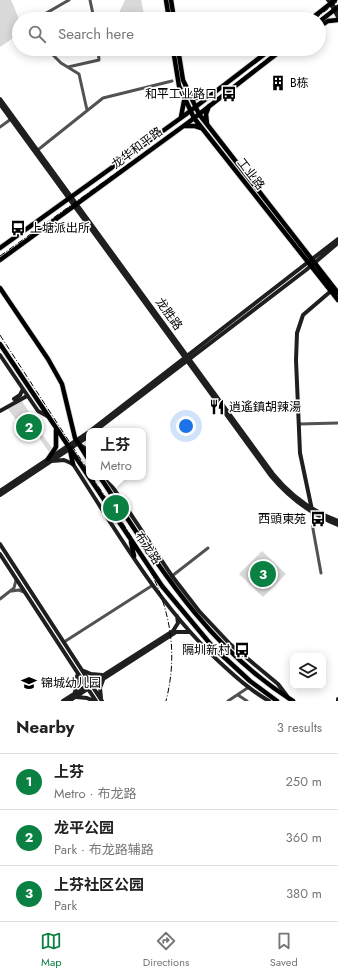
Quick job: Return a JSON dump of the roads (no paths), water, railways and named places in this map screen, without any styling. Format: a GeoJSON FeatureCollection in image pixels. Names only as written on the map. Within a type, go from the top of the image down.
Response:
{"type":"FeatureCollection","features":[{"type":"Feature","properties":{"kind":"main road"},"geometry":{"type":"LineString","coordinates":[[166,0],[168,12]]}},
{"type":"Feature","properties":{"kind":"main road"},"geometry":{"type":"LineString","coordinates":[[172,0],[173,12]]}},
{"type":"Feature","properties":{"kind":"main road"},"geometry":{"type":"LineString","coordinates":[[319,12],[330,2],[335,0]]}},
{"type":"Feature","properties":{"kind":"main road"},"geometry":{"type":"LineString","coordinates":[[326,22],[338,19],[336,9],[330,2]]}},
{"type":"Feature","properties":{"kind":"main road"},"geometry":{"type":"LineString","coordinates":[[326,17],[336,9]]}},
{"type":"Feature","properties":{"kind":"main road","name":"工业路"},"geometry":{"type":"LineString","coordinates":[[173,56],[175,80],[194,118],[311,263],[338,293]]}},
{"type":"Feature","properties":{"kind":"main road","name":"工业路"},"geometry":{"type":"LineString","coordinates":[[179,56],[181,74],[186,89],[195,108],[208,128],[338,300]]}},
{"type":"Feature","properties":{"kind":"main road","name":"龙华和平路"},"geometry":{"type":"LineString","coordinates":[[0,248],[190,112],[262,56]]}},
{"type":"Feature","properties":{"kind":"main road","name":"龙华和平路"},"geometry":{"type":"LineString","coordinates":[[0,260],[194,118],[274,56]]}},
{"type":"Feature","properties":{"kind":"main road"},"geometry":{"type":"LineString","coordinates":[[267,62],[277,56]]}},
{"type":"Feature","properties":{"kind":"main road"},"geometry":{"type":"LineString","coordinates":[[186,89],[196,98],[211,95]]}},
{"type":"Feature","properties":{"kind":"main road"},"geometry":{"type":"LineString","coordinates":[[179,120],[183,112],[183,97]]}},
{"type":"Feature","properties":{"kind":"main road","name":"龙胜路"},"geometry":{"type":"LineString","coordinates":[[0,99],[38,149],[71,198],[271,476],[287,494],[312,511],[338,525]]}},
{"type":"Feature","properties":{"kind":"main road","name":"龙胜路"},"geometry":{"type":"LineString","coordinates":[[0,104],[71,198]]}},
{"type":"Feature","properties":{"kind":"main road"},"geometry":{"type":"LineString","coordinates":[[208,128],[206,117],[209,106]]}},
{"type":"Feature","properties":{"kind":"main road"},"geometry":{"type":"LineString","coordinates":[[181,127],[195,126],[203,130]]}},
{"type":"Feature","properties":{"kind":"main road"},"geometry":{"type":"LineString","coordinates":[[311,263],[338,239]]}},
{"type":"Feature","properties":{"kind":"main road"},"geometry":{"type":"LineString","coordinates":[[95,428],[338,243]]}},
{"type":"Feature","properties":{"kind":"main road"},"geometry":{"type":"LineString","coordinates":[[0,288],[48,359],[62,384],[77,442],[86,456]]}},
{"type":"Feature","properties":{"kind":"main road"},"geometry":{"type":"LineString","coordinates":[[312,511],[301,458],[296,360],[298,326],[302,315],[331,291]]}},
{"type":"Feature","properties":{"kind":"main road","name":"布龙路"},"geometry":{"type":"LineString","coordinates":[[0,344],[86,473]]}},
{"type":"Feature","properties":{"kind":"main road"},"geometry":{"type":"LineString","coordinates":[[0,355],[40,413],[48,417]]}},
{"type":"Feature","properties":{"kind":"main road"},"geometry":{"type":"LineString","coordinates":[[100,428],[186,358]]}},
{"type":"Feature","properties":{"kind":"main road"},"geometry":{"type":"LineString","coordinates":[[0,408],[19,396],[23,389]]}},
{"type":"Feature","properties":{"kind":"main road"},"geometry":{"type":"LineString","coordinates":[[0,411],[27,396]]}},
{"type":"Feature","properties":{"kind":"main road"},"geometry":{"type":"LineString","coordinates":[[0,494],[50,460],[56,447],[55,426]]}},
{"type":"Feature","properties":{"kind":"main road"},"geometry":{"type":"LineString","coordinates":[[0,491],[69,448],[86,435]]}},
{"type":"Feature","properties":{"kind":"main road"},"geometry":{"type":"LineString","coordinates":[[77,442],[86,438]]}},
{"type":"Feature","properties":{"kind":"main road"},"geometry":{"type":"LineString","coordinates":[[77,442],[86,449]]}},
{"type":"Feature","properties":{"kind":"main road"},"geometry":{"type":"LineString","coordinates":[[69,448],[73,464],[153,585],[177,616],[210,653],[249,687],[269,701]]}},
{"type":"Feature","properties":{"kind":"main road"},"geometry":{"type":"LineString","coordinates":[[50,460],[64,460],[73,464]]}},
{"type":"Feature","properties":{"kind":"main road","name":"布龙路"},"geometry":{"type":"LineString","coordinates":[[91,480],[162,586],[195,628],[228,662],[277,701]]}},
{"type":"Feature","properties":{"kind":"main road","name":"布龙路"},"geometry":{"type":"LineString","coordinates":[[102,480],[167,578],[195,615],[242,664],[291,700]]}},
{"type":"Feature","properties":{"kind":"main road"},"geometry":{"type":"LineString","coordinates":[[108,480],[172,576],[214,627],[247,659],[278,684],[291,700]]}},
{"type":"Feature","properties":{"kind":"main road","name":"龙胜路"},"geometry":{"type":"LineString","coordinates":[[312,511],[338,521]]}},
{"type":"Feature","properties":{"kind":"main road"},"geometry":{"type":"LineString","coordinates":[[130,538],[134,556]]}},
{"type":"Feature","properties":{"kind":"main road"},"geometry":{"type":"LineString","coordinates":[[0,544],[102,701]]}},
{"type":"Feature","properties":{"kind":"main road"},"geometry":{"type":"LineString","coordinates":[[0,554],[95,701]]}},
{"type":"Feature","properties":{"kind":"main road"},"geometry":{"type":"LineString","coordinates":[[174,632],[178,623],[177,616]]}},
{"type":"Feature","properties":{"kind":"main road"},"geometry":{"type":"LineString","coordinates":[[63,701],[174,632],[190,632]]}},
{"type":"Feature","properties":{"kind":"main road"},"geometry":{"type":"LineString","coordinates":[[81,669],[91,674],[105,676]]}},
{"type":"Feature","properties":{"kind":"main road"},"geometry":{"type":"LineString","coordinates":[[69,701],[73,696],[78,683],[76,671]]}},
{"type":"Feature","properties":{"kind":"main road"},"geometry":{"type":"LineString","coordinates":[[102,701],[100,687],[105,676]]}},
{"type":"Feature","properties":{"kind":"main road"},"geometry":{"type":"LineString","coordinates":[[73,696],[95,701]]}},
{"type":"Feature","properties":{"kind":"street"},"geometry":{"type":"LineString","coordinates":[[48,12],[69,0]]}},
{"type":"Feature","properties":{"kind":"street"},"geometry":{"type":"LineString","coordinates":[[90,0],[93,12]]}},
{"type":"Feature","properties":{"kind":"street"},"geometry":{"type":"LineString","coordinates":[[55,56],[68,67],[75,70],[80,76],[87,110]]}},
{"type":"Feature","properties":{"kind":"street"},"geometry":{"type":"LineString","coordinates":[[68,67],[99,60],[99,56]]}},
{"type":"Feature","properties":{"kind":"street"},"geometry":{"type":"LineString","coordinates":[[38,149],[104,98],[175,80]]}},
{"type":"Feature","properties":{"kind":"street"},"geometry":{"type":"LineString","coordinates":[[0,127],[11,119]]}},
{"type":"Feature","properties":{"kind":"street"},"geometry":{"type":"LineString","coordinates":[[299,424],[338,423]]}},
{"type":"Feature","properties":{"kind":"street"},"geometry":{"type":"LineString","coordinates":[[312,511],[313,529],[321,573]]}},
{"type":"Feature","properties":{"kind":"street"},"geometry":{"type":"LineString","coordinates":[[172,576],[208,548]]}},
{"type":"Feature","properties":{"kind":"street"},"geometry":{"type":"LineString","coordinates":[[0,599],[12,591],[16,584],[15,578]]}},
{"type":"Feature","properties":{"kind":"street"},"geometry":{"type":"LineString","coordinates":[[64,642],[153,585]]}},
{"type":"Feature","properties":{"kind":"street"},"geometry":{"type":"LineString","coordinates":[[12,591],[20,590],[25,593]]}},
{"type":"Feature","properties":{"kind":"street"},"geometry":{"type":"LineString","coordinates":[[228,701],[249,687]]}},
{"type":"Feature","properties":{"kind":"street"},"geometry":{"type":"LineString","coordinates":[[238,695],[247,701]]}},
{"type":"Feature","properties":{"kind":"railway"},"geometry":{"type":"LineString","coordinates":[[324,12],[338,1]]}},
{"type":"Feature","properties":{"kind":"railway"},"geometry":{"type":"LineString","coordinates":[[0,256],[175,131],[271,56]]}},
{"type":"Feature","properties":{"kind":"railway"},"geometry":{"type":"LineString","coordinates":[[0,335],[86,467]]}},
{"type":"Feature","properties":{"kind":"railway"},"geometry":{"type":"LineString","coordinates":[[94,480],[127,529],[142,555],[155,582],[165,609],[171,638],[171,668],[166,701]]}},
{"type":"Feature","properties":{"kind":"place","name":"B栋"},"geometry":{"type":"Point","coordinates":[278,83]}},
{"type":"Feature","properties":{"kind":"place","name":"和平工业路口"},"geometry":{"type":"Point","coordinates":[229,94]}},
{"type":"Feature","properties":{"kind":"place","name":"上塘派出所"},"geometry":{"type":"Point","coordinates":[18,228]}},
{"type":"Feature","properties":{"kind":"place","name":"逍遙鎮胡辣湯"},"geometry":{"type":"Point","coordinates":[217,407]}},
{"type":"Feature","properties":{"kind":"place","name":"龙平公园"},"geometry":{"type":"Point","coordinates":[29,427]}},
{"type":"Feature","properties":{"kind":"place","name":"上芬"},"geometry":{"type":"Point","coordinates":[116,508]}},
{"type":"Feature","properties":{"kind":"place","name":"西頭東苑"},"geometry":{"type":"Point","coordinates":[318,519]}},
{"type":"Feature","properties":{"kind":"place","name":"上芬社区公园"},"geometry":{"type":"Point","coordinates":[263,574]}},
{"type":"Feature","properties":{"kind":"place","name":"隔圳新村"},"geometry":{"type":"Point","coordinates":[242,650]}},
{"type":"Feature","properties":{"kind":"place","name":"锦城幼儿园"},"geometry":{"type":"Point","coordinates":[29,683]}}]}
